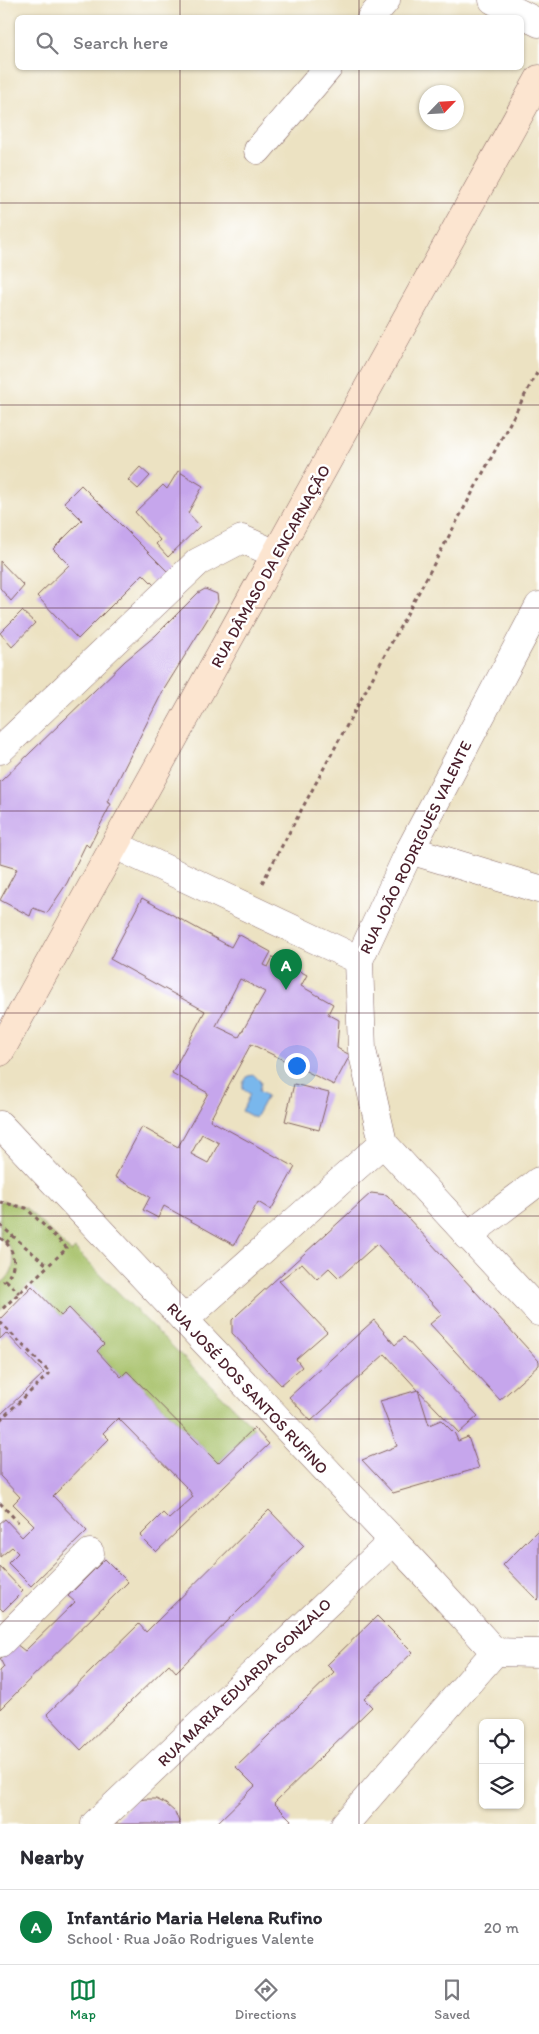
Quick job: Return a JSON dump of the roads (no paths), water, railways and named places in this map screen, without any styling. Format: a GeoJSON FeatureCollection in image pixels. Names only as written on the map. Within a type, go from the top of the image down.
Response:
{"type":"FeatureCollection","features":[{"type":"Feature","properties":{"kind":"main road","name":"RUA DÂMASO DA ENCARNAÇÃO"},"geometry":{"type":"LineString","coordinates":[[0,1052],[539,79]]}},
{"type":"Feature","properties":{"kind":"street"},"geometry":{"type":"LineString","coordinates":[[374,15],[386,0]]}},
{"type":"Feature","properties":{"kind":"street"},"geometry":{"type":"LineString","coordinates":[[493,0],[523,15]]}},
{"type":"Feature","properties":{"kind":"street"},"geometry":{"type":"LineString","coordinates":[[524,16],[539,23]]}},
{"type":"Feature","properties":{"kind":"street"},"geometry":{"type":"LineString","coordinates":[[258,150],[326,70]]}},
{"type":"Feature","properties":{"kind":"street"},"geometry":{"type":"LineString","coordinates":[[0,750],[198,562],[242,539],[276,554]]}},
{"type":"Feature","properties":{"kind":"street","name":"RUA JOÃO RODRIGUES VALENTE"},"geometry":{"type":"LineString","coordinates":[[539,606],[528,647],[410,850],[359,960],[362,1050],[383,1143],[539,1312]]}},
{"type":"Feature","properties":{"kind":"street"},"geometry":{"type":"LineString","coordinates":[[115,845],[359,960]]}},
{"type":"Feature","properties":{"kind":"street"},"geometry":{"type":"LineString","coordinates":[[410,850],[539,889]]}},
{"type":"Feature","properties":{"kind":"street","name":"RUA JOSÉ DOS SANTOS RUFINO"},"geometry":{"type":"LineString","coordinates":[[0,1125],[496,1652]]}},
{"type":"Feature","properties":{"kind":"street"},"geometry":{"type":"LineString","coordinates":[[184,1320],[383,1143]]}},
{"type":"Feature","properties":{"kind":"street"},"geometry":{"type":"LineString","coordinates":[[467,1236],[539,1181]]}},
{"type":"Feature","properties":{"kind":"street","name":"RUA MARIA EDUARDA GONZALO"},"geometry":{"type":"LineString","coordinates":[[94,1824],[393,1541]]}},
{"type":"Feature","properties":{"kind":"street"},"geometry":{"type":"LineString","coordinates":[[0,1643],[90,1553]]}},
{"type":"Feature","properties":{"kind":"street"},"geometry":{"type":"LineString","coordinates":[[345,1824],[496,1652],[539,1653]]}},
{"type":"Feature","properties":{"kind":"water"},"geometry":{"type":"Polygon","coordinates":[[[254,1075],[261,1082],[259,1091],[267,1096],[255,1118],[242,1111],[250,1094],[243,1089],[243,1083],[248,1076],[254,1075]]]}},
{"type":"Feature","properties":{"kind":"place","name":"Infantário Maria Helena Rufino"},"geometry":{"type":"Point","coordinates":[286,990]}}]}
